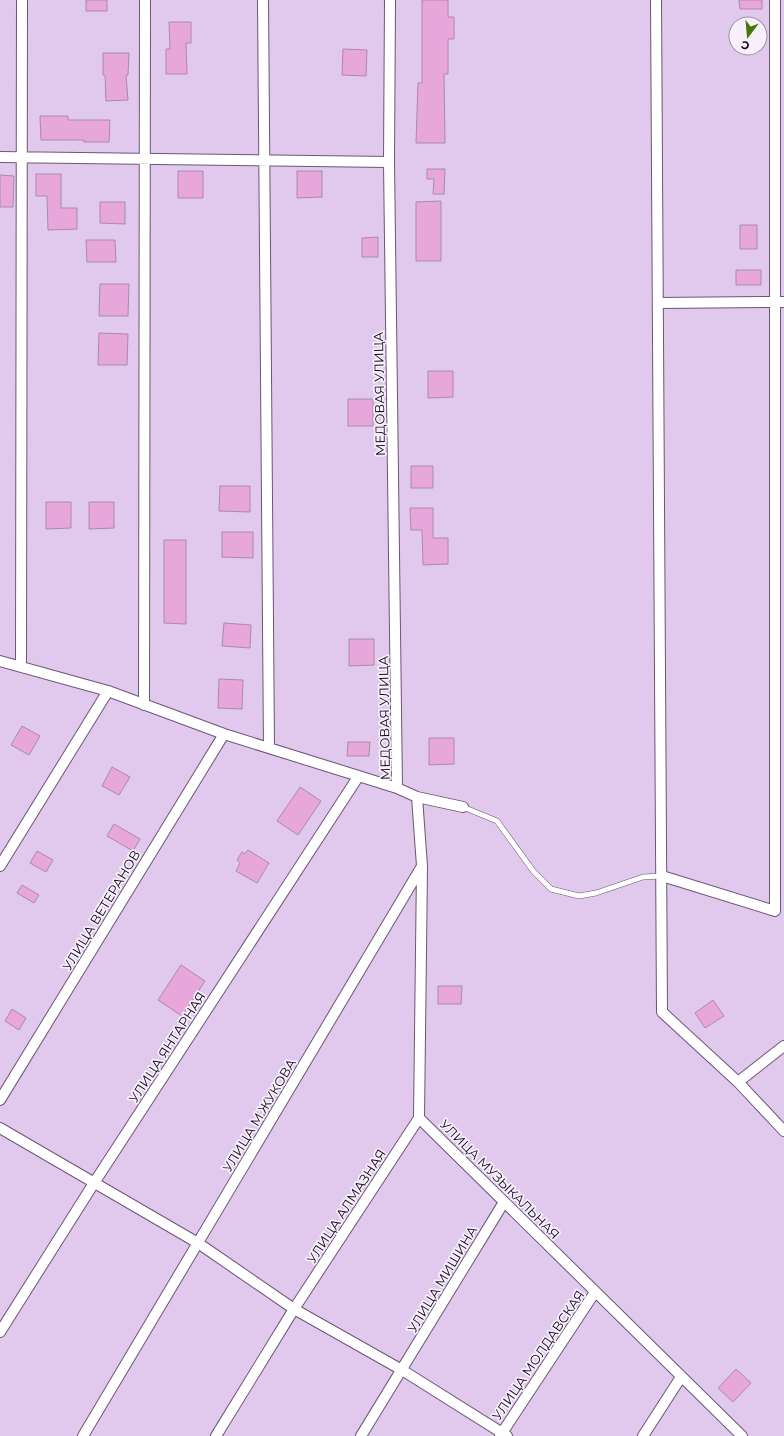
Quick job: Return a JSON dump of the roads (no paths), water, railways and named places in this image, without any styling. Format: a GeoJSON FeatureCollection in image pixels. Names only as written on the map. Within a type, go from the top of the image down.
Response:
{"type":"FeatureCollection","features":[{"type":"Feature","properties":{"kind":"street"},"geometry":{"type":"LineString","coordinates":[[21,667],[22,0]]}},
{"type":"Feature","properties":{"kind":"street"},"geometry":{"type":"LineString","coordinates":[[144,0],[144,705]]}},
{"type":"Feature","properties":{"kind":"street"},"geometry":{"type":"LineString","coordinates":[[263,0],[263,161],[269,748]]}},
{"type":"Feature","properties":{"kind":"street","name":"МЕДОВАЯ УЛИЦА"},"geometry":{"type":"LineString","coordinates":[[390,0],[389,162],[397,788]]}},
{"type":"Feature","properties":{"kind":"street"},"geometry":{"type":"LineString","coordinates":[[656,0],[662,1012],[738,1082],[784,1131]]}},
{"type":"Feature","properties":{"kind":"street"},"geometry":{"type":"LineString","coordinates":[[662,876],[779,912],[780,302],[775,0]]}},
{"type":"Feature","properties":{"kind":"street"},"geometry":{"type":"LineString","coordinates":[[0,157],[389,162]]}},
{"type":"Feature","properties":{"kind":"street"},"geometry":{"type":"LineString","coordinates":[[658,303],[780,302]]}},
{"type":"Feature","properties":{"kind":"street"},"geometry":{"type":"LineString","coordinates":[[0,661],[108,691],[224,734],[397,788],[417,797],[463,807]]}},
{"type":"Feature","properties":{"kind":"street"},"geometry":{"type":"LineString","coordinates":[[0,866],[108,691]]}},
{"type":"Feature","properties":{"kind":"street","name":"УЛИЦА ВЕТЕРАНОВ"},"geometry":{"type":"LineString","coordinates":[[0,1100],[224,734]]}},
{"type":"Feature","properties":{"kind":"street","name":"УЛИЦА ЯНТАРНАЯ"},"geometry":{"type":"LineString","coordinates":[[0,1332],[94,1183],[358,776]]}},
{"type":"Feature","properties":{"kind":"street"},"geometry":{"type":"LineString","coordinates":[[417,797],[422,866],[419,1118]]}},
{"type":"Feature","properties":{"kind":"street","name":"УЛИЦА М.ЖУКОВА"},"geometry":{"type":"LineString","coordinates":[[83,1436],[422,866]]}},
{"type":"Feature","properties":{"kind":"street"},"geometry":{"type":"LineString","coordinates":[[738,1082],[784,1046]]}},
{"type":"Feature","properties":{"kind":"street","name":"УЛИЦА МУЗЫКАЛЬНАЯ"},"geometry":{"type":"LineString","coordinates":[[419,1118],[742,1436]]}},
{"type":"Feature","properties":{"kind":"street","name":"УЛИЦА АЛМАЗНАЯ"},"geometry":{"type":"LineString","coordinates":[[216,1436],[294,1309],[419,1118]]}},
{"type":"Feature","properties":{"kind":"street"},"geometry":{"type":"LineString","coordinates":[[0,1128],[198,1243],[294,1309],[402,1370],[503,1435]]}},
{"type":"Feature","properties":{"kind":"street","name":"УЛИЦА МИШИНА"},"geometry":{"type":"LineString","coordinates":[[361,1436],[504,1202]]}},
{"type":"Feature","properties":{"kind":"street","name":"УЛИЦА МОЛДАВСКАЯ"},"geometry":{"type":"LineString","coordinates":[[503,1435],[595,1292]]}},
{"type":"Feature","properties":{"kind":"street"},"geometry":{"type":"LineString","coordinates":[[643,1436],[681,1377]]}},
{"type":"Feature","properties":{"kind":"lane"},"geometry":{"type":"LineString","coordinates":[[463,807],[496,821],[534,872],[551,889],[580,896],[596,893],[643,877],[662,876]]}}]}
